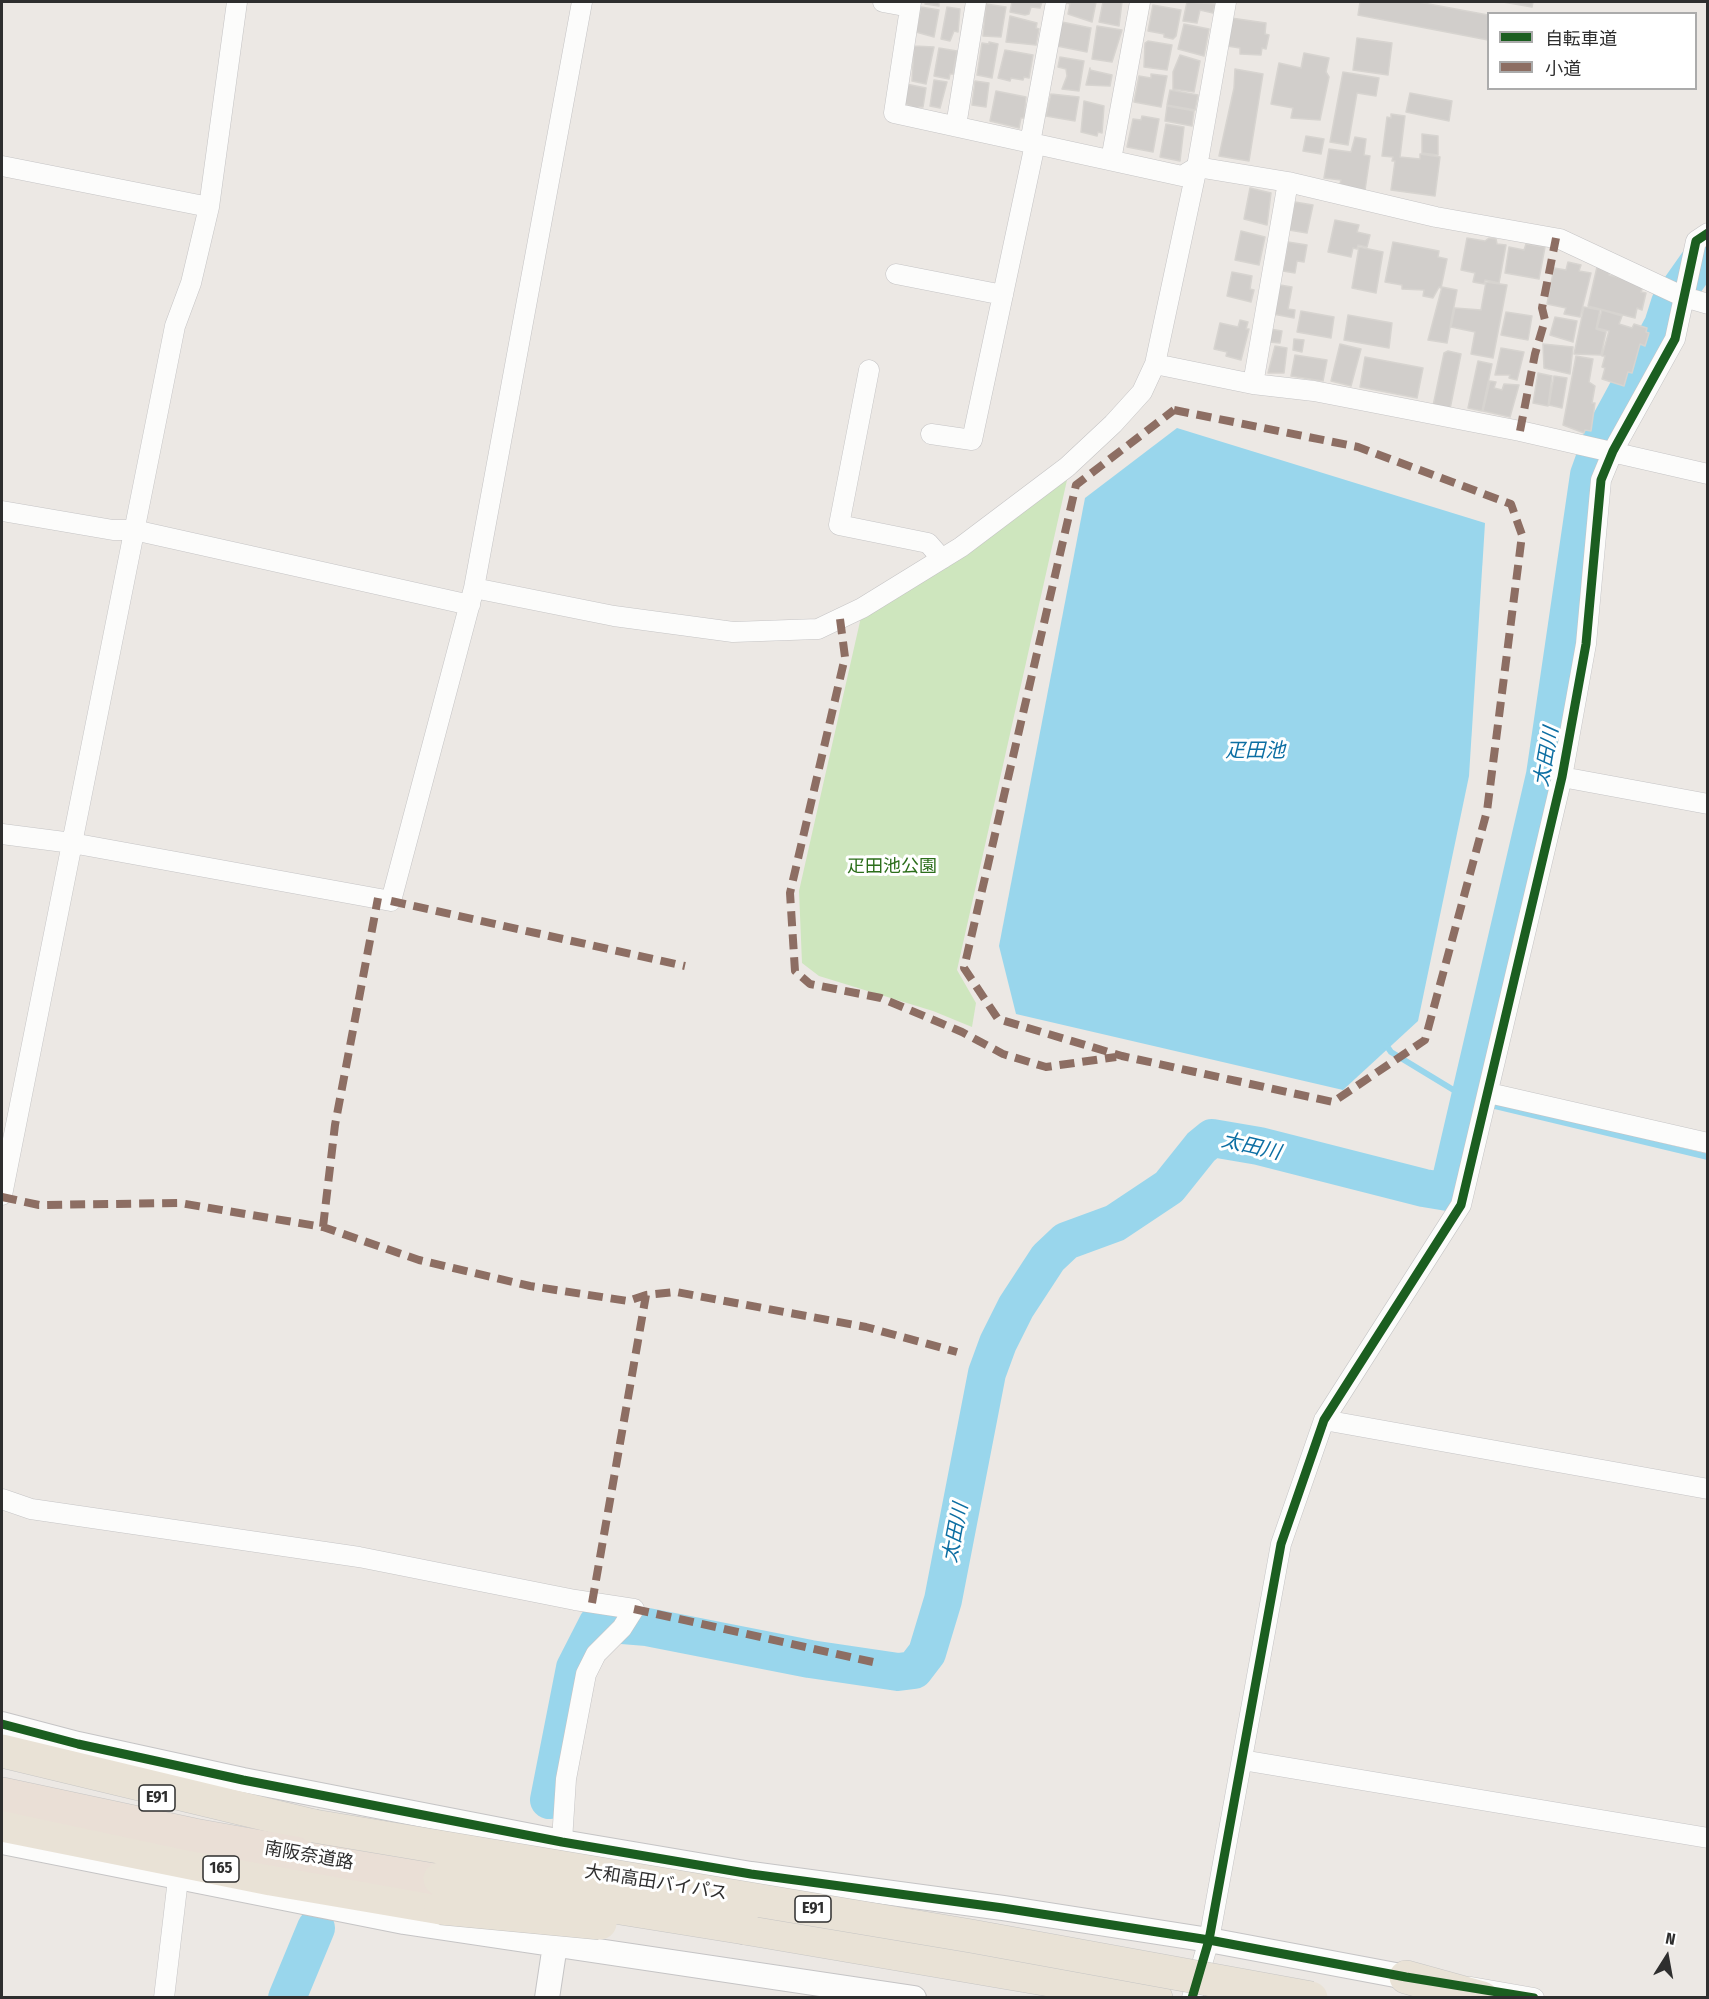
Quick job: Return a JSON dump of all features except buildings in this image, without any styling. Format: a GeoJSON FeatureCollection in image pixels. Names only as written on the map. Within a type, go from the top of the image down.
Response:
{"type":"FeatureCollection","features":[{"type":"Feature","properties":{"kind":"highway"},"geometry":{"type":"LineString","coordinates":[[2,1751],[315,1826]]}},
{"type":"Feature","properties":{"kind":"highway","name":"大和高田バイパス"},"geometry":{"type":"LineString","coordinates":[[2,1764],[197,1806],[971,1935],[1311,1998]]}},
{"type":"Feature","properties":{"kind":"highway","name":"南阪奈道路"},"geometry":{"type":"LineString","coordinates":[[2,1794],[205,1837],[440,1879]]}},
{"type":"Feature","properties":{"kind":"highway","name":"165"},"geometry":{"type":"LineString","coordinates":[[2,1825],[271,1879],[441,1908],[592,1923],[746,1928]]}},
{"type":"Feature","properties":{"kind":"highway","name":"大和高田バイパス"},"geometry":{"type":"LineString","coordinates":[[440,1879],[746,1928],[1156,1998]]}},
{"type":"Feature","properties":{"kind":"highway"},"geometry":{"type":"LineString","coordinates":[[1406,1977],[1482,1998]]}},
{"type":"Feature","properties":{"kind":"street"},"geometry":{"type":"LineString","coordinates":[[2,1195],[175,326],[191,283],[209,207],[237,2]]}},
{"type":"Feature","properties":{"kind":"street"},"geometry":{"type":"LineString","coordinates":[[2,834],[72,843],[391,900],[472,596],[582,2]]}},
{"type":"Feature","properties":{"kind":"street"},"geometry":{"type":"LineString","coordinates":[[883,2],[910,4],[894,113],[1182,176],[1197,167],[1288,182],[1436,217],[1560,239],[1684,297],[1707,304]]}},
{"type":"Feature","properties":{"kind":"street"},"geometry":{"type":"LineString","coordinates":[[956,126],[976,2]]}},
{"type":"Feature","properties":{"kind":"street"},"geometry":{"type":"LineString","coordinates":[[931,434],[972,440],[1003,295],[1056,2]]}},
{"type":"Feature","properties":{"kind":"street"},"geometry":{"type":"LineString","coordinates":[[1111,160],[1140,2]]}},
{"type":"Feature","properties":{"kind":"street"},"geometry":{"type":"LineString","coordinates":[[2,511],[113,530],[134,530],[472,596],[733,632],[818,629],[862,608],[942,559],[1067,467],[1113,424],[1142,392],[1155,364],[1197,167],[1226,2]]}},
{"type":"Feature","properties":{"kind":"street"},"geometry":{"type":"LineString","coordinates":[[2,166],[209,207]]}},
{"type":"Feature","properties":{"kind":"street"},"geometry":{"type":"LineString","coordinates":[[1252,384],[1288,182]]}},
{"type":"Feature","properties":{"kind":"street"},"geometry":{"type":"LineString","coordinates":[[1192,1998],[1209,1940],[1281,1544],[1324,1420],[1461,1205],[1562,777],[1586,644],[1601,480],[1613,451],[1675,339],[1696,242],[1707,233]]}},
{"type":"Feature","properties":{"kind":"street"},"geometry":{"type":"LineString","coordinates":[[896,274],[1003,295]]}},
{"type":"Feature","properties":{"kind":"street"},"geometry":{"type":"LineString","coordinates":[[1155,364],[1252,384],[1314,391],[1613,451],[1707,474]]}},
{"type":"Feature","properties":{"kind":"street"},"geometry":{"type":"LineString","coordinates":[[869,370],[839,525],[928,543],[942,559]]}},
{"type":"Feature","properties":{"kind":"street"},"geometry":{"type":"LineString","coordinates":[[1562,777],[1707,804]]}},
{"type":"Feature","properties":{"kind":"street"},"geometry":{"type":"LineString","coordinates":[[1489,1093],[1707,1143]]}},
{"type":"Feature","properties":{"kind":"street"},"geometry":{"type":"LineString","coordinates":[[1324,1420],[1707,1488]]}},
{"type":"Feature","properties":{"kind":"street"},"geometry":{"type":"LineString","coordinates":[[2,1499],[31,1509],[359,1557],[575,1600],[634,1609],[622,1628],[596,1654],[586,1674],[566,1779],[555,1945],[547,1998]]}},
{"type":"Feature","properties":{"kind":"street"},"geometry":{"type":"LineString","coordinates":[[2,1724],[78,1744],[243,1780],[562,1842],[751,1874],[1003,1908],[1209,1940],[1406,1977],[1534,1998]]}},
{"type":"Feature","properties":{"kind":"street"},"geometry":{"type":"LineString","coordinates":[[1242,1760],[1707,1838]]}},
{"type":"Feature","properties":{"kind":"street"},"geometry":{"type":"LineString","coordinates":[[2,1842],[177,1879],[404,1922],[914,1998]]}},
{"type":"Feature","properties":{"kind":"street"},"geometry":{"type":"LineString","coordinates":[[164,1998],[177,1879]]}},
{"type":"Feature","properties":{"kind":"green space","name":"疋田池公園"},"geometry":{"type":"Polygon","coordinates":[[[1067,480],[957,970],[976,1003],[972,1027],[933,1011],[819,976],[802,963],[799,891],[861,617],[1067,480]]]}},
{"type":"Feature","properties":{"kind":"water","name":"疋田池"},"geometry":{"type":"Polygon","coordinates":[[[1177,428],[1485,523],[1469,776],[1418,1021],[1343,1090],[1016,1014],[999,946],[1085,498],[1177,428]]]}},
{"type":"Feature","properties":{"kind":"waterway","name":"太田川"},"geometry":{"type":"LineString","coordinates":[[549,1800],[575,1668],[598,1623],[647,1627],[810,1659],[898,1672],[914,1670],[927,1653],[943,1600],[987,1373],[998,1343],[1016,1307],[1048,1258],[1066,1241],[1115,1223],[1169,1187],[1201,1147],[1212,1138],[1259,1146],[1448,1192],[1545,775],[1589,475],[1603,436],[1663,325],[1670,303],[1708,249]]}},
{"type":"Feature","properties":{"kind":"waterway"},"geometry":{"type":"LineString","coordinates":[[1384,1042],[1391,1052],[1470,1100],[1708,1157]]}},
{"type":"Feature","properties":{"kind":"waterway","name":"太田川"},"geometry":{"type":"LineString","coordinates":[[287,1998],[316,1928]]}},
{"type":"Feature","properties":{"kind":"marked path"},"geometry":{"type":"LineString","coordinates":[[1520,431],[1535,354],[1545,320],[1542,308],[1556,238]]}},
{"type":"Feature","properties":{"kind":"marked path"},"geometry":{"type":"LineString","coordinates":[[1174,410],[1358,447],[1511,504],[1522,535],[1487,811],[1425,1040],[1333,1102],[1122,1056],[998,1019],[964,968],[1076,485],[1174,410]]}},
{"type":"Feature","properties":{"kind":"marked path"},"geometry":{"type":"LineString","coordinates":[[840,619],[845,657],[790,893],[795,971],[810,984],[881,998],[962,1032],[1003,1054],[1046,1067],[1116,1057]]}},
{"type":"Feature","properties":{"kind":"marked path"},"geometry":{"type":"LineString","coordinates":[[323,1227],[335,1125],[378,898]]}},
{"type":"Feature","properties":{"kind":"marked path"},"geometry":{"type":"LineString","coordinates":[[391,901],[685,966]]}},
{"type":"Feature","properties":{"kind":"marked path"},"geometry":{"type":"LineString","coordinates":[[2,1197],[39,1205],[180,1203],[323,1227],[419,1260],[530,1286],[628,1301],[646,1295],[676,1292],[866,1327],[957,1352]]}},
{"type":"Feature","properties":{"kind":"marked path"},"geometry":{"type":"LineString","coordinates":[[592,1603],[646,1295]]}},
{"type":"Feature","properties":{"kind":"marked path"},"geometry":{"type":"LineString","coordinates":[[634,1609],[873,1662]]}},
{"type":"Feature","properties":{"kind":"cycle path"},"geometry":{"type":"LineString","coordinates":[[1192,1998],[1209,1940],[1281,1544],[1324,1420],[1461,1205],[1562,777],[1586,644],[1601,480],[1613,451],[1675,339],[1696,241],[1708,233]]}},
{"type":"Feature","properties":{"kind":"cycle path"},"geometry":{"type":"LineString","coordinates":[[2,1724],[78,1744],[243,1780],[562,1842],[751,1874],[1003,1908],[1209,1940],[1406,1977],[1534,1998]]}}]}
